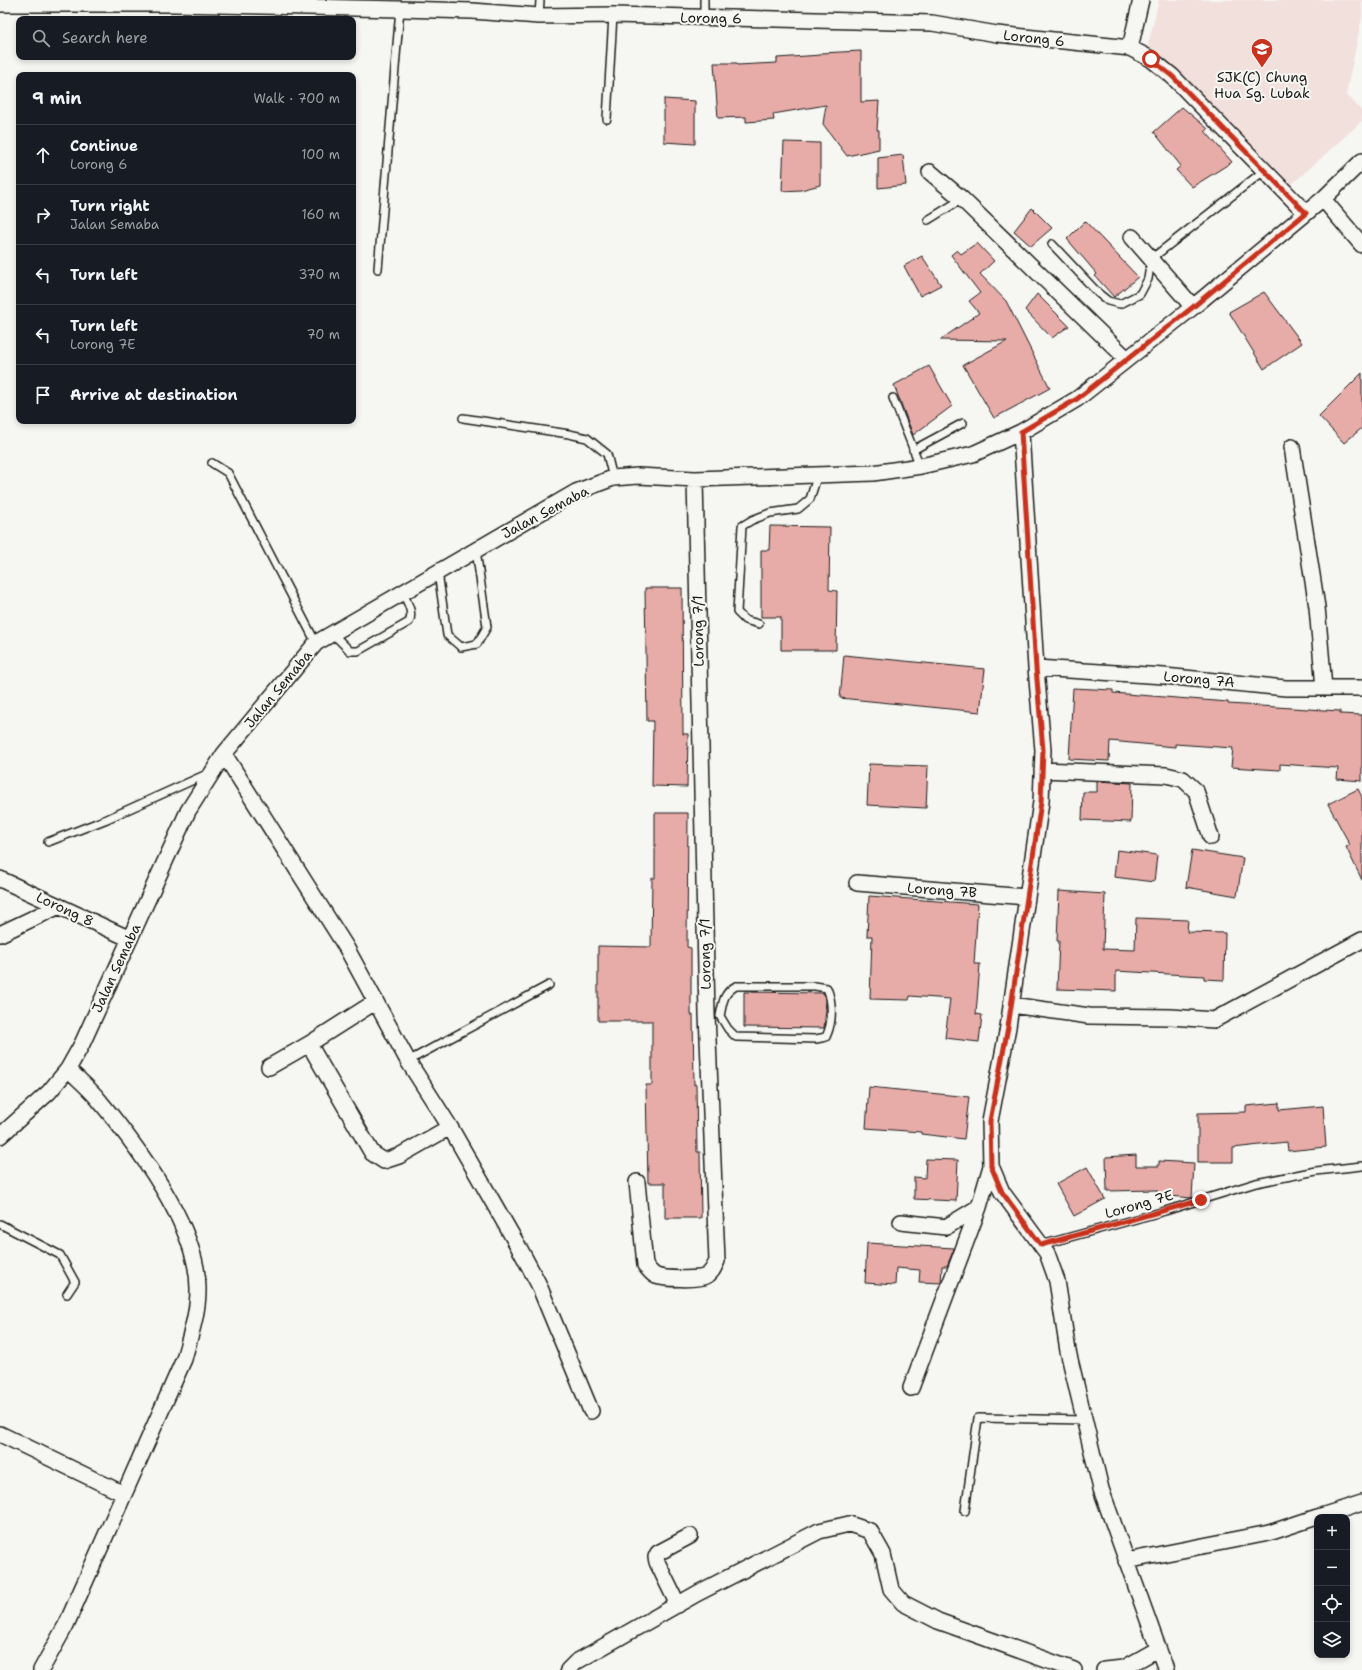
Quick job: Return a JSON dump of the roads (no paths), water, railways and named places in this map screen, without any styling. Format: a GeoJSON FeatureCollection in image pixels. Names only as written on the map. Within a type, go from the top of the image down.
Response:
{"type":"FeatureCollection","features":[{"type":"Feature","properties":{"kind":"street"},"geometry":{"type":"LineString","coordinates":[[1130,48],[1141,0]]}},
{"type":"Feature","properties":{"kind":"street","name":"Lorong 6"},"geometry":{"type":"LineString","coordinates":[[0,4],[174,2],[323,4],[400,9],[472,11],[539,16],[613,15],[932,23],[998,34],[1130,48],[1151,59],[1172,76],[1306,213]]}},
{"type":"Feature","properties":{"kind":"street","name":"Jalan Semaba"},"geometry":{"type":"LineString","coordinates":[[0,1136],[49,1092],[68,1068],[82,1044],[188,811],[224,754],[316,643],[576,492],[613,478],[638,476],[694,479],[873,472],[920,466],[973,454],[1021,432],[1077,399],[1193,307],[1323,199],[1362,161]]}},
{"type":"Feature","properties":{"kind":"street"},"geometry":{"type":"LineString","coordinates":[[930,172],[962,198],[1126,359]]}},
{"type":"Feature","properties":{"kind":"street"},"geometry":{"type":"LineString","coordinates":[[1323,199],[1362,245]]}},
{"type":"Feature","properties":{"kind":"street"},"geometry":{"type":"LineString","coordinates":[[1132,237],[1193,307]]}},
{"type":"Feature","properties":{"kind":"street"},"geometry":{"type":"LineString","coordinates":[[911,1388],[979,1207],[991,1166],[990,1121],[1011,1005],[1041,802],[1043,750],[1036,668],[1021,432]]}},
{"type":"Feature","properties":{"kind":"street"},"geometry":{"type":"LineString","coordinates":[[1292,447],[1317,607],[1324,688]]}},
{"type":"Feature","properties":{"kind":"street","name":"Lorong 7/1"},"geometry":{"type":"LineString","coordinates":[[637,1182],[645,1265],[656,1276],[694,1279],[706,1276],[713,1271],[717,1262],[714,1015],[694,479]]}},
{"type":"Feature","properties":{"kind":"street","name":"Lorong 7A"},"geometry":{"type":"LineString","coordinates":[[1036,668],[1164,676],[1286,688],[1362,688]]}},
{"type":"Feature","properties":{"kind":"street"},"geometry":{"type":"LineString","coordinates":[[224,754],[346,948],[408,1061],[450,1127],[522,1253],[538,1283],[591,1411]]}},
{"type":"Feature","properties":{"kind":"street"},"geometry":{"type":"LineString","coordinates":[[1042,770],[1166,775],[1183,779],[1196,791],[1211,837]]}},
{"type":"Feature","properties":{"kind":"street","name":"Lorong 8"},"geometry":{"type":"LineString","coordinates":[[0,879],[130,939]]}},
{"type":"Feature","properties":{"kind":"street","name":"Lorong 7B"},"geometry":{"type":"LineString","coordinates":[[857,884],[1027,897]]}},
{"type":"Feature","properties":{"kind":"street"},"geometry":{"type":"LineString","coordinates":[[0,934],[59,906]]}},
{"type":"Feature","properties":{"kind":"street"},"geometry":{"type":"LineString","coordinates":[[1011,1005],[1089,1016],[1171,1017],[1214,1020],[1362,940]]}},
{"type":"Feature","properties":{"kind":"street"},"geometry":{"type":"LineString","coordinates":[[269,1067],[309,1044],[375,1002]]}},
{"type":"Feature","properties":{"kind":"street"},"geometry":{"type":"LineString","coordinates":[[309,1044],[372,1152],[384,1161],[399,1156],[450,1127]]}},
{"type":"Feature","properties":{"kind":"street"},"geometry":{"type":"LineString","coordinates":[[41,1670],[66,1625],[184,1359],[195,1320],[198,1290],[195,1261],[183,1228],[170,1202],[148,1165],[97,1098],[68,1068]]}},
{"type":"Feature","properties":{"kind":"street"},"geometry":{"type":"LineString","coordinates":[[991,1166],[1002,1192],[1047,1253],[1057,1281],[1068,1350],[1101,1489],[1166,1670]]}},
{"type":"Feature","properties":{"kind":"street"},"geometry":{"type":"LineString","coordinates":[[901,1222],[946,1227],[979,1207]]}},
{"type":"Feature","properties":{"kind":"street"},"geometry":{"type":"LineString","coordinates":[[0,1434],[124,1494]]}},
{"type":"Feature","properties":{"kind":"street"},"geometry":{"type":"LineString","coordinates":[[1327,1514],[1362,1503]]}},
{"type":"Feature","properties":{"kind":"street"},"geometry":{"type":"LineString","coordinates":[[1126,1561],[1270,1533],[1314,1518]]}},
{"type":"Feature","properties":{"kind":"street"},"geometry":{"type":"LineString","coordinates":[[568,1670],[576,1662],[698,1593],[819,1531],[848,1524],[870,1531],[883,1554],[891,1588],[904,1603],[938,1621],[1074,1670]]}},
{"type":"Feature","properties":{"kind":"street"},"geometry":{"type":"LineString","coordinates":[[678,1605],[656,1557],[658,1553],[690,1536]]}},
{"type":"Feature","properties":{"kind":"street"},"geometry":{"type":"LineString","coordinates":[[1104,1670],[1124,1668],[1158,1649]]}},
{"type":"Feature","properties":{"kind":"lane"},"geometry":{"type":"LineString","coordinates":[[539,16],[540,0]]}},
{"type":"Feature","properties":{"kind":"lane"},"geometry":{"type":"LineString","coordinates":[[704,0],[704,18]]}},
{"type":"Feature","properties":{"kind":"lane"},"geometry":{"type":"LineString","coordinates":[[378,268],[400,9]]}},
{"type":"Feature","properties":{"kind":"lane"},"geometry":{"type":"LineString","coordinates":[[607,119],[613,15]]}},
{"type":"Feature","properties":{"kind":"lane"},"geometry":{"type":"LineString","coordinates":[[1052,244],[1098,293],[1108,301],[1120,304],[1140,294],[1148,279],[1151,259],[1265,170]]}},
{"type":"Feature","properties":{"kind":"lane"},"geometry":{"type":"LineString","coordinates":[[928,220],[962,198]]}},
{"type":"Feature","properties":{"kind":"lane"},"geometry":{"type":"LineString","coordinates":[[892,398],[920,466]]}},
{"type":"Feature","properties":{"kind":"lane"},"geometry":{"type":"LineString","coordinates":[[463,418],[587,438],[607,454],[613,478]]}},
{"type":"Feature","properties":{"kind":"lane"},"geometry":{"type":"LineString","coordinates":[[913,450],[963,423]]}},
{"type":"Feature","properties":{"kind":"lane"},"geometry":{"type":"LineString","coordinates":[[212,464],[228,473],[316,643]]}},
{"type":"Feature","properties":{"kind":"lane"},"geometry":{"type":"LineString","coordinates":[[759,624],[745,620],[737,612],[742,526],[752,520],[770,513],[798,509],[810,499],[818,474]]}},
{"type":"Feature","properties":{"kind":"lane"},"geometry":{"type":"LineString","coordinates":[[438,572],[447,635],[461,648],[477,644],[487,627],[476,550]]}},
{"type":"Feature","properties":{"kind":"lane"},"geometry":{"type":"LineString","coordinates":[[332,633],[350,651],[358,651],[409,622],[411,613],[403,593]]}},
{"type":"Feature","properties":{"kind":"lane"},"geometry":{"type":"LineString","coordinates":[[48,842],[107,819],[213,772]]}},
{"type":"Feature","properties":{"kind":"lane"},"geometry":{"type":"LineString","coordinates":[[408,1061],[549,985]]}},
{"type":"Feature","properties":{"kind":"lane"},"geometry":{"type":"LineString","coordinates":[[736,986],[815,986],[827,988],[831,997],[830,1027],[826,1037],[816,1039],[736,1038],[714,1015],[728,990],[736,986]]}},
{"type":"Feature","properties":{"kind":"lane","name":"Lorong 7E"},"geometry":{"type":"LineString","coordinates":[[1041,1245],[1165,1211],[1256,1183],[1316,1171],[1362,1166]]}},
{"type":"Feature","properties":{"kind":"lane"},"geometry":{"type":"LineString","coordinates":[[0,1224],[60,1255],[75,1282],[67,1294]]}},
{"type":"Feature","properties":{"kind":"lane"},"geometry":{"type":"LineString","coordinates":[[965,1511],[978,1418],[1084,1420]]}},
{"type":"Feature","properties":{"kind":"place","name":"SJK(C) Chung Hua Sg. Lubak"},"geometry":{"type":"Point","coordinates":[1262,68]}}]}
